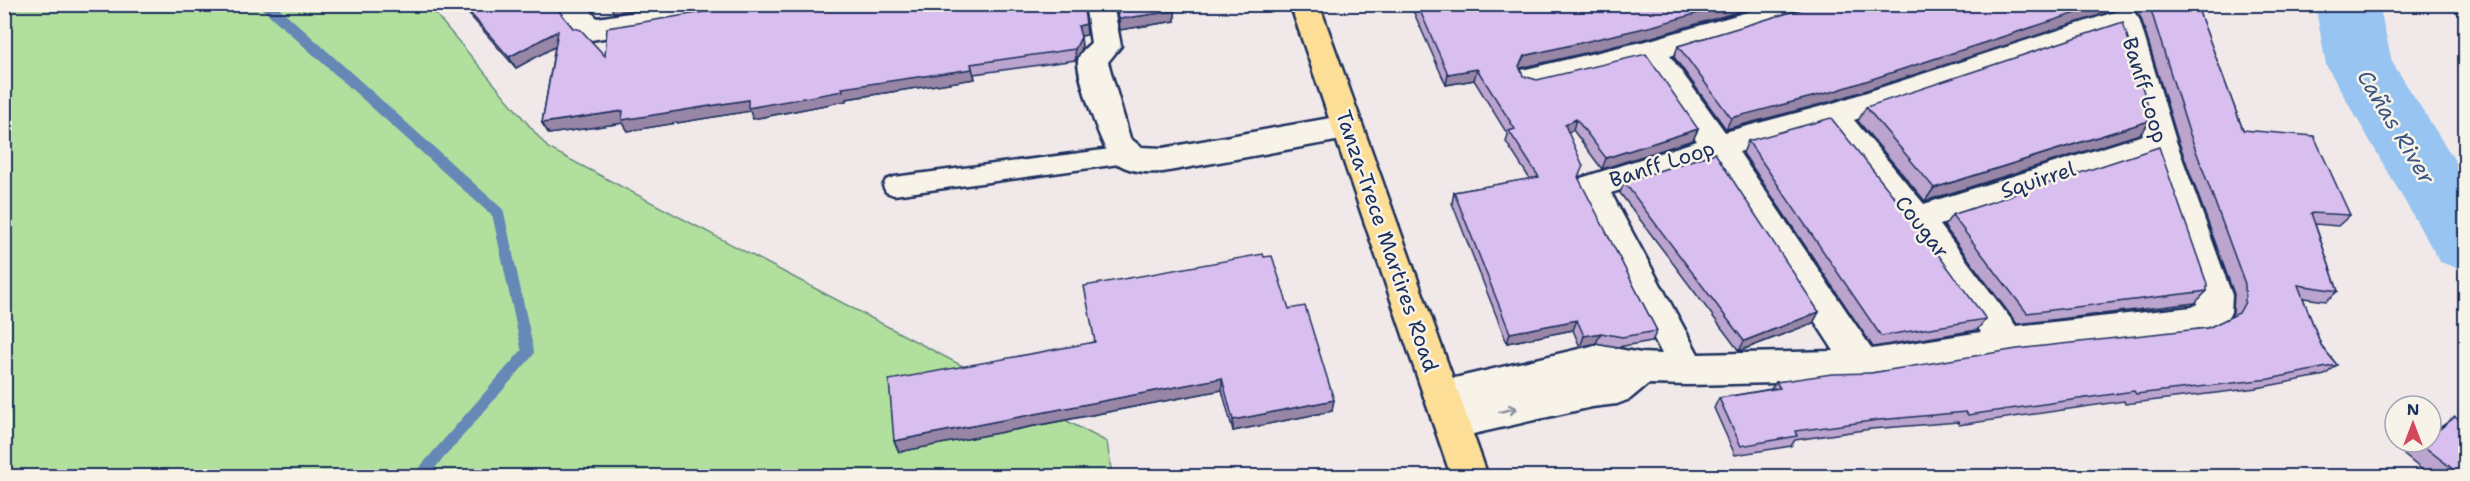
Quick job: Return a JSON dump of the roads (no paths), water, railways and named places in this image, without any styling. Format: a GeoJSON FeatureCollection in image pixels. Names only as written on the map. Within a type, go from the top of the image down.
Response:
{"type":"FeatureCollection","features":[{"type":"Feature","properties":{"kind":"main road","name":"Tanza-Trece Martires Road"},"geometry":{"type":"LineString","coordinates":[[1304,4],[1470,477]]}},
{"type":"Feature","properties":{"kind":"street"},"geometry":{"type":"LineString","coordinates":[[567,4],[591,30],[753,4]]}},
{"type":"Feature","properties":{"kind":"street"},"geometry":{"type":"LineString","coordinates":[[1099,4],[1106,43],[1104,50],[1094,57],[1093,62],[1115,139],[1120,150],[1136,159],[1163,160],[1347,127]]}},
{"type":"Feature","properties":{"kind":"street"},"geometry":{"type":"LineString","coordinates":[[1533,78],[1650,51],[1812,4]]}},
{"type":"Feature","properties":{"kind":"street","name":"Banff Loop"},"geometry":{"type":"LineString","coordinates":[[1447,410],[1568,382],[1617,388],[1641,368],[1688,370],[1863,366],[2008,342],[2197,321],[2214,312],[2216,295],[2115,12],[1832,115],[1718,146],[1592,187],[1688,370]]}},
{"type":"Feature","properties":{"kind":"street"},"geometry":{"type":"LineString","coordinates":[[1650,51],[1718,146],[1863,366]]}},
{"type":"Feature","properties":{"kind":"street","name":"Cougar"},"geometry":{"type":"LineString","coordinates":[[1832,115],[1917,219],[2008,342]]}},
{"type":"Feature","properties":{"kind":"street","name":"Squirrel"},"geometry":{"type":"LineString","coordinates":[[1917,219],[2160,141]]}},
{"type":"Feature","properties":{"kind":"lane"},"geometry":{"type":"LineString","coordinates":[[894,186],[1126,154]]}},
{"type":"Feature","properties":{"kind":"waterway"},"geometry":{"type":"LineString","coordinates":[[266,4],[498,213],[528,352],[420,476]]}},
{"type":"Feature","properties":{"kind":"waterway","name":"Cañas River"},"geometry":{"type":"LineString","coordinates":[[2347,4],[2359,65],[2466,241]]}}]}
